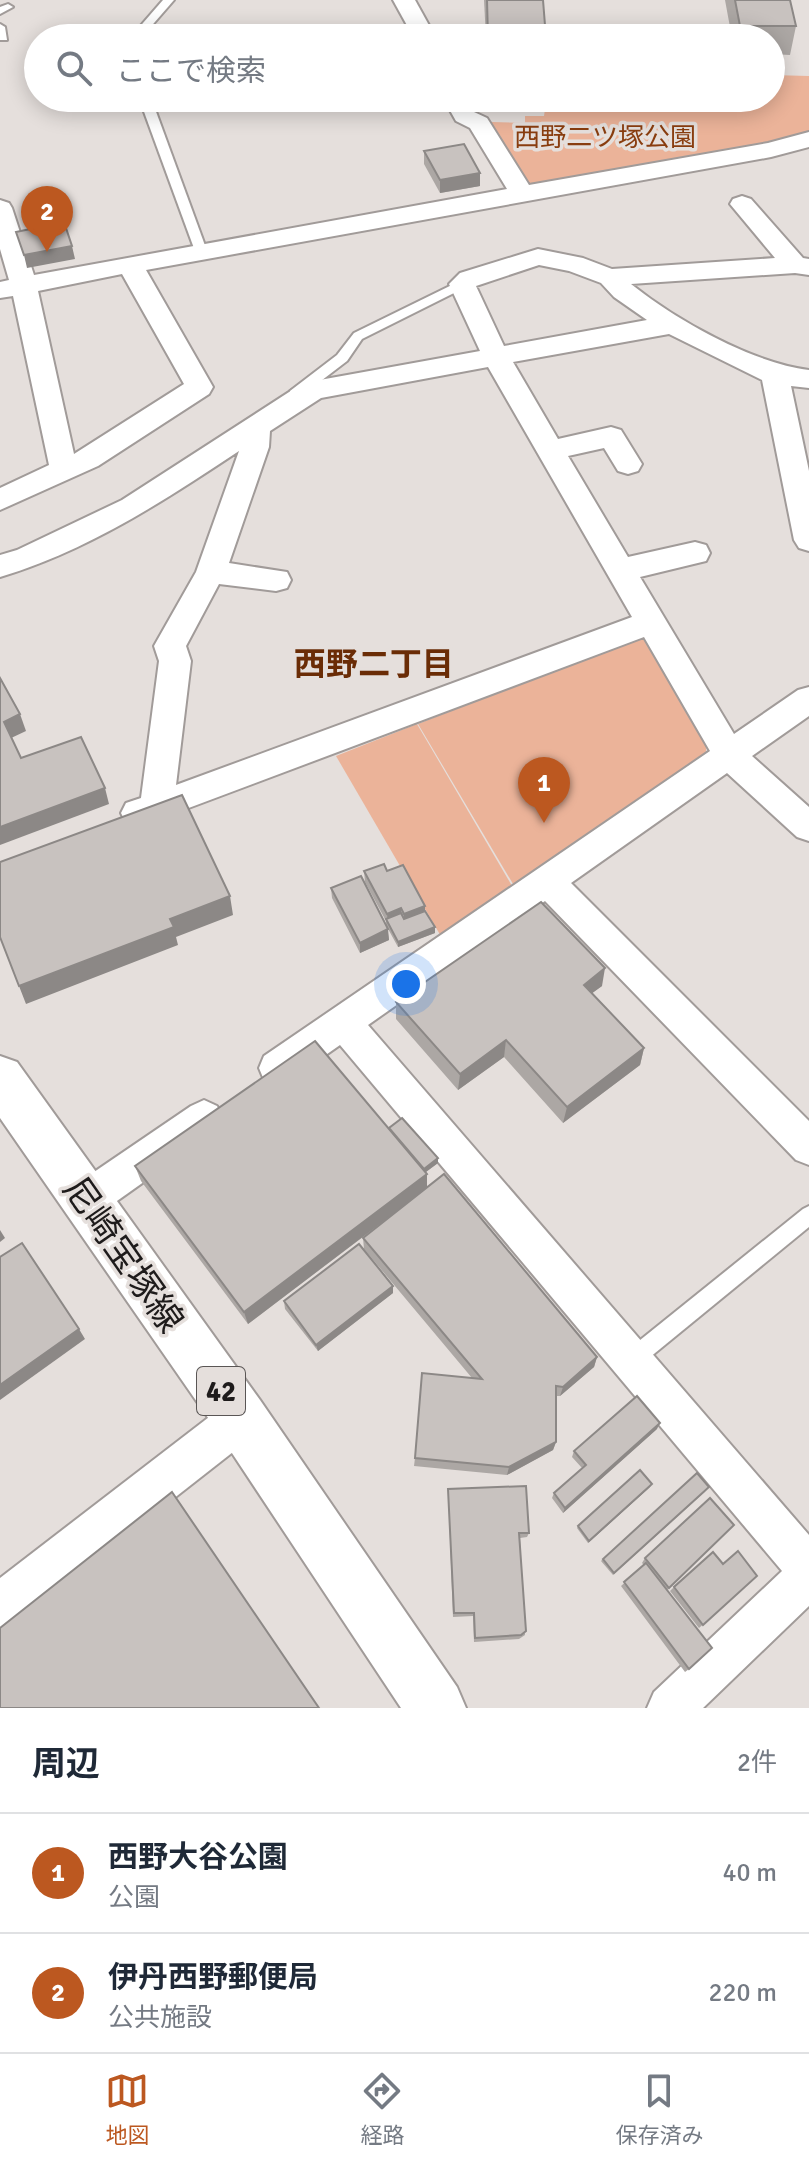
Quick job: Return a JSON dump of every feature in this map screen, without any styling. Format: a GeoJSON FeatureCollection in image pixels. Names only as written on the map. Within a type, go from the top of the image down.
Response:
{"type":"FeatureCollection","features":[{"type":"Feature","properties":{"kind":"main road","name":"尼崎宝塚線"},"geometry":{"type":"LineString","coordinates":[[0,1078],[241,1419],[436,1708]]}},
{"type":"Feature","properties":{"kind":"street"},"geometry":{"type":"LineString","coordinates":[[404,0],[417,24]]}},
{"type":"Feature","properties":{"kind":"street"},"geometry":{"type":"LineString","coordinates":[[462,112],[479,123],[523,195]]}},
{"type":"Feature","properties":{"kind":"street"},"geometry":{"type":"LineString","coordinates":[[12,288],[201,251],[771,150],[809,139]]}},
{"type":"Feature","properties":{"kind":"street"},"geometry":{"type":"LineString","coordinates":[[742,204],[802,266]]}},
{"type":"Feature","properties":{"kind":"street"},"geometry":{"type":"LineString","coordinates":[[0,208],[12,288],[64,471]]}},
{"type":"Feature","properties":{"kind":"street"},"geometry":{"type":"LineString","coordinates":[[802,266],[610,277],[574,264],[538,257],[462,284],[497,359],[729,755],[809,827]]}},
{"type":"Feature","properties":{"kind":"street"},"geometry":{"type":"LineString","coordinates":[[0,500],[88,459],[199,387],[130,265]]}},
{"type":"Feature","properties":{"kind":"street"},"geometry":{"type":"LineString","coordinates":[[610,277],[618,288],[674,324],[775,375],[809,379]]}},
{"type":"Feature","properties":{"kind":"street"},"geometry":{"type":"LineString","coordinates":[[0,566],[27,558],[132,507],[313,390],[497,359],[674,324]]}},
{"type":"Feature","properties":{"kind":"street"},"geometry":{"type":"LineString","coordinates":[[775,375],[809,540]]}},
{"type":"Feature","properties":{"kind":"street"},"geometry":{"type":"LineString","coordinates":[[157,806],[175,661],[170,646],[211,572],[255,447],[256,426]]}},
{"type":"Feature","properties":{"kind":"street"},"geometry":{"type":"LineString","coordinates":[[551,450],[611,437],[628,464]]}},
{"type":"Feature","properties":{"kind":"street"},"geometry":{"type":"LineString","coordinates":[[621,570],[695,553]]}},
{"type":"Feature","properties":{"kind":"street"},"geometry":{"type":"LineString","coordinates":[[211,572],[276,580]]}},
{"type":"Feature","properties":{"kind":"street"},"geometry":{"type":"LineString","coordinates":[[114,822],[651,622]]}},
{"type":"Feature","properties":{"kind":"street"},"geometry":{"type":"LineString","coordinates":[[86,1200],[809,699]]}},
{"type":"Feature","properties":{"kind":"street"},"geometry":{"type":"LineString","coordinates":[[547,881],[809,1147]]}},
{"type":"Feature","properties":{"kind":"street"},"geometry":{"type":"LineString","coordinates":[[343,1022],[809,1569]]}},
{"type":"Feature","properties":{"kind":"street"},"geometry":{"type":"LineString","coordinates":[[0,1606],[241,1419]]}},
{"type":"Feature","properties":{"kind":"street"},"geometry":{"type":"LineString","coordinates":[[670,1708],[809,1575]]}},
{"type":"Feature","properties":{"kind":"lane"},"geometry":{"type":"LineString","coordinates":[[148,24],[169,0]]}},
{"type":"Feature","properties":{"kind":"lane"},"geometry":{"type":"LineString","coordinates":[[150,112],[201,251]]}},
{"type":"Feature","properties":{"kind":"lane"},"geometry":{"type":"LineString","coordinates":[[289,405],[297,391],[342,358],[358,336],[462,284]]}},
{"type":"Feature","properties":{"kind":"lane"},"geometry":{"type":"LineString","coordinates":[[631,1360],[809,1215]]}},
{"type":"Feature","properties":{"kind":"green space","name":"西野二ツ塚公園"},"geometry":{"type":"Polygon","coordinates":[[[785,75],[809,76],[809,134],[796,139],[532,188],[491,122],[525,123],[525,116],[544,116],[545,112],[785,112],[785,75]]]}},
{"type":"Feature","properties":{"kind":"green space"},"geometry":{"type":"Polygon","coordinates":[[[642,634],[707,743],[705,758],[516,889],[418,724],[642,634]]]}},
{"type":"Feature","properties":{"kind":"green space"},"geometry":{"type":"Polygon","coordinates":[[[417,724],[515,891],[442,938],[336,756],[417,724]]]}},
{"type":"Feature","properties":{"kind":"building"},"geometry":{"type":"Polygon","coordinates":[[[487,0],[543,0],[545,24],[488,24],[487,0]]]}},
{"type":"Feature","properties":{"kind":"building"},"geometry":{"type":"Polygon","coordinates":[[[735,0],[790,0],[796,26],[785,24],[740,24],[735,0]]]}},
{"type":"Feature","properties":{"kind":"building"},"geometry":{"type":"Polygon","coordinates":[[[464,144],[480,173],[440,180],[424,151],[464,144]]]}},
{"type":"Feature","properties":{"kind":"building"},"geometry":{"type":"Polygon","coordinates":[[[64,222],[72,246],[24,255],[16,232],[64,222]]]}},
{"type":"Feature","properties":{"kind":"building"},"geometry":{"type":"Polygon","coordinates":[[[0,678],[20,714],[4,722],[21,758],[81,737],[105,788],[0,827],[0,678]]]}},
{"type":"Feature","properties":{"kind":"building"},"geometry":{"type":"Polygon","coordinates":[[[182,795],[230,896],[170,919],[174,927],[19,986],[0,937],[0,862],[182,795]]]}},
{"type":"Feature","properties":{"kind":"building"},"geometry":{"type":"Polygon","coordinates":[[[384,864],[387,871],[403,865],[425,906],[404,914],[401,908],[387,914],[364,871],[384,864]]]}},
{"type":"Feature","properties":{"kind":"building"},"geometry":{"type":"Polygon","coordinates":[[[361,876],[388,929],[360,943],[331,888],[361,876]]]}},
{"type":"Feature","properties":{"kind":"building"},"geometry":{"type":"Polygon","coordinates":[[[541,902],[605,968],[584,985],[644,1048],[567,1107],[506,1040],[460,1074],[396,1002],[541,902]]]}},
{"type":"Feature","properties":{"kind":"building"},"geometry":{"type":"Polygon","coordinates":[[[425,911],[435,927],[398,942],[386,919],[401,913],[404,919],[425,911]]]}},
{"type":"Feature","properties":{"kind":"building"},"geometry":{"type":"Polygon","coordinates":[[[315,1041],[427,1174],[244,1312],[135,1166],[315,1041]]]}},
{"type":"Feature","properties":{"kind":"building"},"geometry":{"type":"Polygon","coordinates":[[[402,1118],[438,1158],[424,1169],[389,1128],[402,1118]]]}},
{"type":"Feature","properties":{"kind":"building"},"geometry":{"type":"Polygon","coordinates":[[[444,1174],[597,1357],[563,1387],[556,1386],[556,1442],[509,1467],[415,1458],[422,1373],[482,1379],[363,1238],[444,1174]]]}},
{"type":"Feature","properties":{"kind":"building"},"geometry":{"type":"Polygon","coordinates":[[[22,1243],[79,1329],[0,1385],[0,1257],[22,1243]]]}},
{"type":"Feature","properties":{"kind":"building"},"geometry":{"type":"Polygon","coordinates":[[[359,1244],[393,1286],[316,1345],[284,1301],[359,1244]]]}},
{"type":"Feature","properties":{"kind":"building"},"geometry":{"type":"Polygon","coordinates":[[[637,1396],[660,1423],[565,1508],[554,1493],[586,1465],[574,1451],[637,1396]]]}},
{"type":"Feature","properties":{"kind":"building"},"geometry":{"type":"Polygon","coordinates":[[[640,1470],[652,1484],[589,1541],[578,1526],[640,1470]]]}},
{"type":"Feature","properties":{"kind":"building"},"geometry":{"type":"Polygon","coordinates":[[[697,1473],[709,1487],[614,1573],[603,1559],[697,1473]]]}},
{"type":"Feature","properties":{"kind":"building"},"geometry":{"type":"Polygon","coordinates":[[[526,1486],[529,1533],[519,1533],[526,1631],[521,1635],[475,1638],[474,1613],[454,1613],[448,1489],[526,1486]]]}},
{"type":"Feature","properties":{"kind":"building"},"geometry":{"type":"Polygon","coordinates":[[[172,1492],[319,1708],[0,1708],[0,1628],[172,1492]]]}},
{"type":"Feature","properties":{"kind":"building"},"geometry":{"type":"Polygon","coordinates":[[[710,1498],[734,1525],[669,1588],[645,1558],[710,1498]]]}},
{"type":"Feature","properties":{"kind":"building"},"geometry":{"type":"Polygon","coordinates":[[[738,1551],[757,1576],[703,1625],[674,1587],[713,1552],[723,1564],[738,1551]]]}},
{"type":"Feature","properties":{"kind":"building"},"geometry":{"type":"Polygon","coordinates":[[[646,1563],[712,1648],[689,1669],[624,1582],[646,1563]]]}},
{"type":"Feature","properties":{"kind":"place","name":"伊丹西野郵便局"},"geometry":{"type":"Point","coordinates":[47,252]}},
{"type":"Feature","properties":{"kind":"place","name":"西野大谷公園"},"geometry":{"type":"Point","coordinates":[544,823]}},
{"type":"Feature","properties":{"kind":"district","name":"西野二丁目"},"geometry":{"type":"Point","coordinates":[374,664]}}]}
